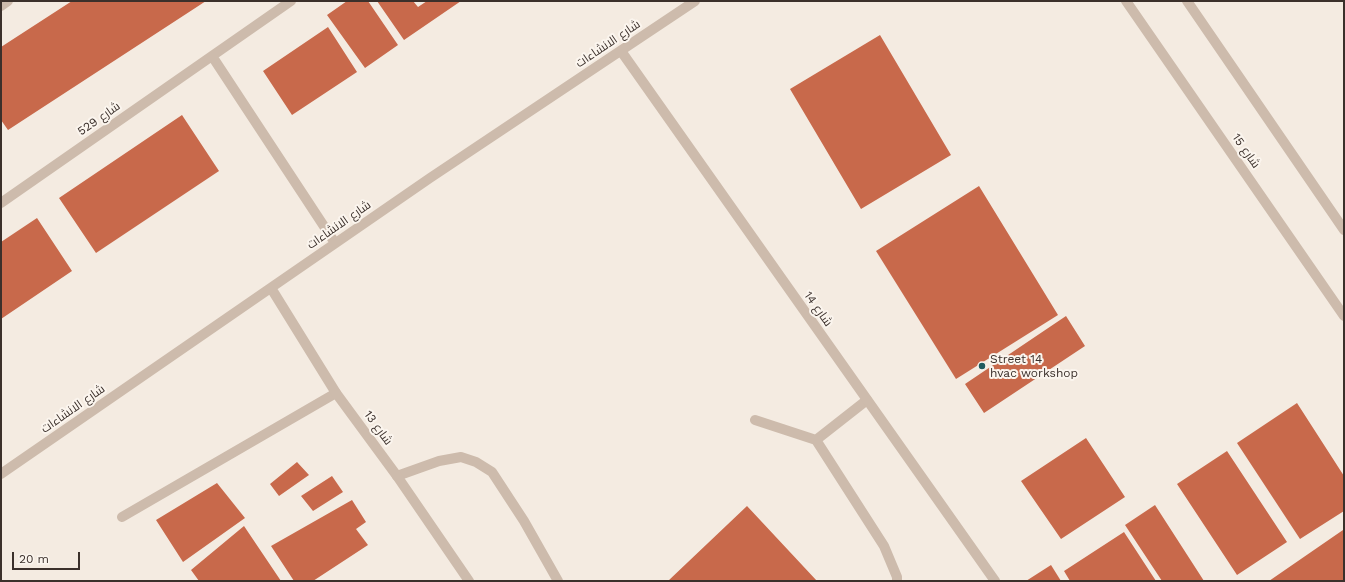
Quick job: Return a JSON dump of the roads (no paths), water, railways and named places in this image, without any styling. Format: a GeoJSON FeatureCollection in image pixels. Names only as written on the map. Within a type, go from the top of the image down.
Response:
{"type":"FeatureCollection","features":[{"type":"Feature","properties":{"kind":"street"},"geometry":{"type":"LineString","coordinates":[[1,6],[8,1]]}},
{"type":"Feature","properties":{"kind":"street","name":"شارع 529"},"geometry":{"type":"LineString","coordinates":[[1,202],[291,1]]}},
{"type":"Feature","properties":{"kind":"street","name":"شارع الانشاءات"},"geometry":{"type":"LineString","coordinates":[[1,474],[430,178],[695,1]]}},
{"type":"Feature","properties":{"kind":"street","name":"شارع 15"},"geometry":{"type":"LineString","coordinates":[[1126,1],[1344,316]]}},
{"type":"Feature","properties":{"kind":"street"},"geometry":{"type":"LineString","coordinates":[[1187,1],[1344,230]]}},
{"type":"Feature","properties":{"kind":"street","name":"شارع 14"},"geometry":{"type":"LineString","coordinates":[[620,51],[995,581]]}},
{"type":"Feature","properties":{"kind":"street"},"geometry":{"type":"LineString","coordinates":[[212,56],[335,243]]}},
{"type":"Feature","properties":{"kind":"street","name":"شارع 13"},"geometry":{"type":"LineString","coordinates":[[271,288],[336,393],[397,476],[469,581]]}},
{"type":"Feature","properties":{"kind":"street"},"geometry":{"type":"LineString","coordinates":[[122,517],[336,393]]}},
{"type":"Feature","properties":{"kind":"street"},"geometry":{"type":"LineString","coordinates":[[816,440],[867,400]]}},
{"type":"Feature","properties":{"kind":"street"},"geometry":{"type":"LineString","coordinates":[[756,420],[816,440],[884,546],[897,577],[897,581]]}},
{"type":"Feature","properties":{"kind":"street"},"geometry":{"type":"LineString","coordinates":[[397,476],[439,461],[461,457],[476,462],[492,472],[524,521],[558,581]]}},
{"type":"Feature","properties":{"kind":"place","name":"Street 14 hvac workshop"},"geometry":{"type":"Point","coordinates":[982,366]}}]}
